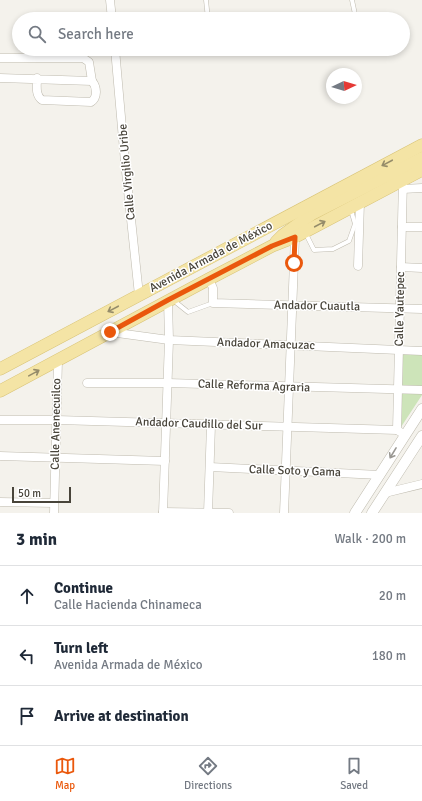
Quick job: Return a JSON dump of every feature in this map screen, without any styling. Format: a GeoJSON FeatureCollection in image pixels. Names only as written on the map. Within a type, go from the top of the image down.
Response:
{"type":"FeatureCollection","features":[{"type":"Feature","properties":{"kind":"main road","name":"Avenida Armada de México"},"geometry":{"type":"LineString","coordinates":[[0,369],[422,145]]}},
{"type":"Feature","properties":{"kind":"main road"},"geometry":{"type":"LineString","coordinates":[[272,246],[283,235],[312,214],[422,158]]}},
{"type":"Feature","properties":{"kind":"main road","name":"Avenida Armada de México"},"geometry":{"type":"LineString","coordinates":[[0,391],[170,299],[272,246],[300,235],[355,205],[403,184],[422,170]]}},
{"type":"Feature","properties":{"kind":"street"},"geometry":{"type":"LineString","coordinates":[[110,0],[111,12]]}},
{"type":"Feature","properties":{"kind":"street","name":"Calle Virgilio Uribe"},"geometry":{"type":"LineString","coordinates":[[116,56],[139,295]]}},
{"type":"Feature","properties":{"kind":"street"},"geometry":{"type":"LineString","coordinates":[[0,58],[83,58],[89,62],[92,81],[96,86],[96,96],[91,102],[46,101],[38,97],[37,78]]}},
{"type":"Feature","properties":{"kind":"street"},"geometry":{"type":"LineString","coordinates":[[0,78],[37,78],[92,81]]}},
{"type":"Feature","properties":{"kind":"street"},"geometry":{"type":"LineString","coordinates":[[403,184],[422,188]]}},
{"type":"Feature","properties":{"kind":"street","name":"Calle Yautepec"},"geometry":{"type":"LineString","coordinates":[[401,432],[398,390],[403,184]]}},
{"type":"Feature","properties":{"kind":"street"},"geometry":{"type":"LineString","coordinates":[[355,205],[358,266]]}},
{"type":"Feature","properties":{"kind":"street"},"geometry":{"type":"LineString","coordinates":[[402,227],[422,227]]}},
{"type":"Feature","properties":{"kind":"street"},"geometry":{"type":"LineString","coordinates":[[284,513],[292,306],[300,235]]}},
{"type":"Feature","properties":{"kind":"street"},"geometry":{"type":"LineString","coordinates":[[401,267],[422,268]]}},
{"type":"Feature","properties":{"kind":"street"},"geometry":{"type":"LineString","coordinates":[[209,279],[213,288],[212,303]]}},
{"type":"Feature","properties":{"kind":"street"},"geometry":{"type":"LineString","coordinates":[[170,299],[163,512],[229,513]]}},
{"type":"Feature","properties":{"kind":"street","name":"Andador Cuautla"},"geometry":{"type":"LineString","coordinates":[[212,303],[422,309]]}},
{"type":"Feature","properties":{"kind":"street","name":"Andador Amacuzac"},"geometry":{"type":"LineString","coordinates":[[110,332],[169,340],[422,351]]}},
{"type":"Feature","properties":{"kind":"street","name":"Calle Anenecuilco"},"geometry":{"type":"LineString","coordinates":[[54,513],[58,360]]}},
{"type":"Feature","properties":{"kind":"street","name":"Calle Reforma Agraria"},"geometry":{"type":"LineString","coordinates":[[87,383],[168,383],[422,390]]}},
{"type":"Feature","properties":{"kind":"street"},"geometry":{"type":"LineString","coordinates":[[355,513],[380,475],[401,432],[422,409]]}},
{"type":"Feature","properties":{"kind":"street","name":"Andador Caudillo del Sur"},"geometry":{"type":"LineString","coordinates":[[0,420],[211,424],[401,432]]}},
{"type":"Feature","properties":{"kind":"street"},"geometry":{"type":"LineString","coordinates":[[208,512],[211,424]]}},
{"type":"Feature","properties":{"kind":"street"},"geometry":{"type":"LineString","coordinates":[[372,513],[421,440]]}},
{"type":"Feature","properties":{"kind":"street"},"geometry":{"type":"LineString","coordinates":[[0,456],[165,461]]}},
{"type":"Feature","properties":{"kind":"street","name":"Calle Soto y Gama"},"geometry":{"type":"LineString","coordinates":[[210,467],[380,475]]}},
{"type":"Feature","properties":{"kind":"street"},"geometry":{"type":"LineString","coordinates":[[385,493],[422,484]]}},
{"type":"Feature","properties":{"kind":"street"},"geometry":{"type":"LineString","coordinates":[[0,502],[54,503]]}},
{"type":"Feature","properties":{"kind":"lane"},"geometry":{"type":"LineString","coordinates":[[206,0],[207,12]]}},
{"type":"Feature","properties":{"kind":"lane"},"geometry":{"type":"LineString","coordinates":[[352,0],[355,12]]}},
{"type":"Feature","properties":{"kind":"lane"},"geometry":{"type":"LineString","coordinates":[[300,235],[314,250],[333,249],[349,240],[355,224],[355,205]]}},
{"type":"Feature","properties":{"kind":"lane","name":"Andador Cuautla"},"geometry":{"type":"LineString","coordinates":[[170,299],[188,312],[212,303]]}},
{"type":"Feature","properties":{"kind":"green space"},"geometry":{"type":"Polygon","coordinates":[[[401,352],[422,354],[422,395],[401,427],[400,425],[401,352]]]}},
{"type":"Feature","properties":{"kind":"route"},"geometry":{"type":"LineString","coordinates":[[110,332],[272,246],[295,237],[294,263]]}}]}
